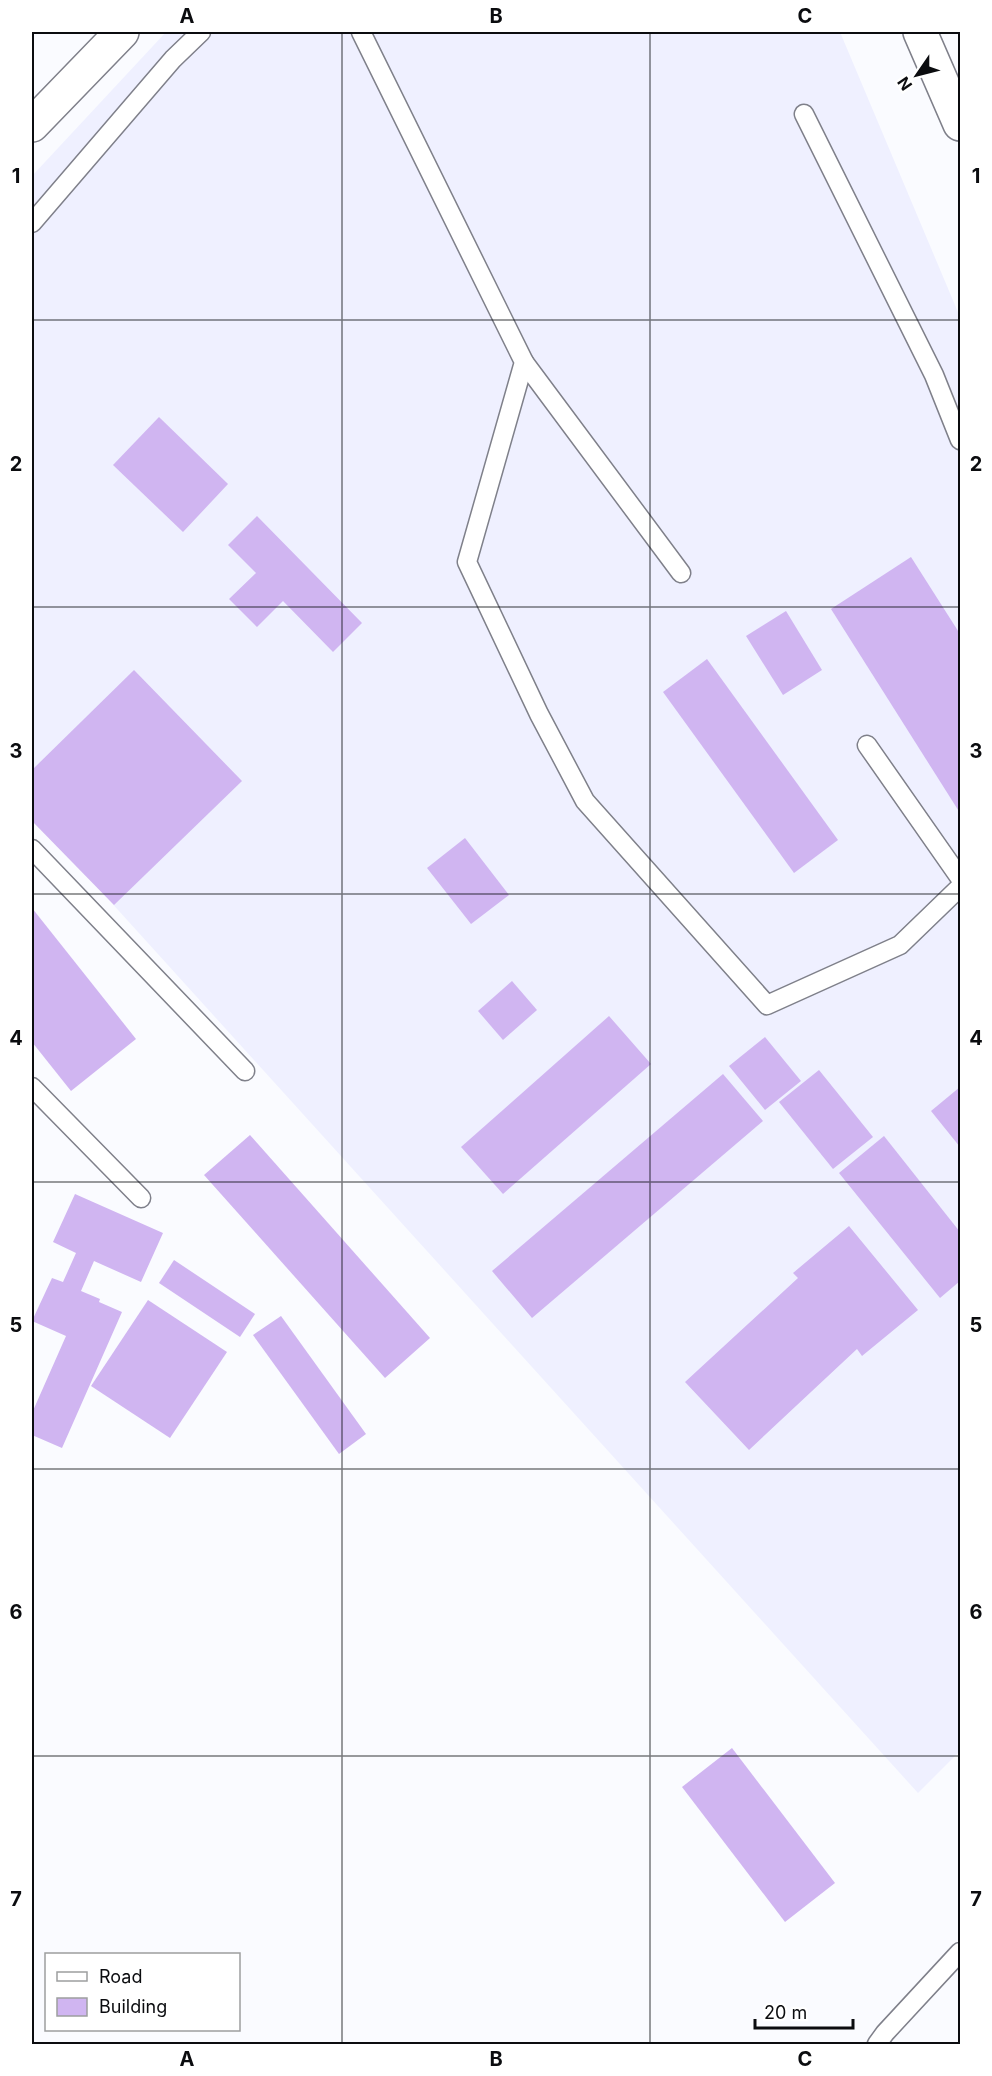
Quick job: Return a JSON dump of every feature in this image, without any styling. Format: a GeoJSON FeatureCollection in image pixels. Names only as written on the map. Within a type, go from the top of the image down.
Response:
{"type":"FeatureCollection","features":[{"type":"Feature","properties":{"kind":"street"},"geometry":{"type":"LineString","coordinates":[[32,125],[122,32]]}},
{"type":"Feature","properties":{"kind":"street"},"geometry":{"type":"LineString","coordinates":[[920,32],[960,124]]}},
{"type":"Feature","properties":{"kind":"lane"},"geometry":{"type":"LineString","coordinates":[[32,223],[173,59],[201,32]]}},
{"type":"Feature","properties":{"kind":"lane"},"geometry":{"type":"LineString","coordinates":[[361,32],[524,362],[681,573]]}},
{"type":"Feature","properties":{"kind":"lane"},"geometry":{"type":"LineString","coordinates":[[804,114],[934,375],[960,440]]}},
{"type":"Feature","properties":{"kind":"lane"},"geometry":{"type":"LineString","coordinates":[[524,362],[467,562],[539,714],[585,801],[767,1005],[900,945],[960,887]]}},
{"type":"Feature","properties":{"kind":"lane"},"geometry":{"type":"LineString","coordinates":[[867,745],[960,878]]}},
{"type":"Feature","properties":{"kind":"lane"},"geometry":{"type":"LineString","coordinates":[[32,849],[245,1071]]}},
{"type":"Feature","properties":{"kind":"lane"},"geometry":{"type":"LineString","coordinates":[[32,1087],[141,1198]]}},
{"type":"Feature","properties":{"kind":"lane"},"geometry":{"type":"LineString","coordinates":[[877,2044],[960,1952]]}},
{"type":"Feature","properties":{"kind":"shaded area"},"geometry":{"type":"Polygon","coordinates":[[[166,32],[840,32],[960,317],[960,1751],[918,1793],[32,815],[32,176],[166,32]]]}},
{"type":"Feature","properties":{"kind":"building"},"geometry":{"type":"Polygon","coordinates":[[[159,417],[228,484],[183,532],[113,465],[159,417]]]}},
{"type":"Feature","properties":{"kind":"building"},"geometry":{"type":"Polygon","coordinates":[[[257,516],[362,623],[333,652],[283,601],[257,627],[229,599],[256,573],[228,545],[257,516]]]}},
{"type":"Feature","properties":{"kind":"building"},"geometry":{"type":"Polygon","coordinates":[[[911,557],[960,634],[960,813],[831,609],[911,557]]]}},
{"type":"Feature","properties":{"kind":"building"},"geometry":{"type":"Polygon","coordinates":[[[786,611],[822,670],[783,695],[746,636],[786,611]]]}},
{"type":"Feature","properties":{"kind":"building"},"geometry":{"type":"Polygon","coordinates":[[[707,659],[838,840],[794,873],[663,692],[707,659]]]}},
{"type":"Feature","properties":{"kind":"building"},"geometry":{"type":"Polygon","coordinates":[[[134,670],[242,781],[114,905],[32,821],[32,770],[134,670]]]}},
{"type":"Feature","properties":{"kind":"building"},"geometry":{"type":"Polygon","coordinates":[[[465,838],[509,895],[471,924],[427,868],[465,838]]]}},
{"type":"Feature","properties":{"kind":"building"},"geometry":{"type":"Polygon","coordinates":[[[32,908],[136,1039],[71,1091],[32,1042],[32,908]]]}},
{"type":"Feature","properties":{"kind":"building"},"geometry":{"type":"Polygon","coordinates":[[[512,981],[537,1010],[503,1040],[478,1011],[512,981]]]}},
{"type":"Feature","properties":{"kind":"building"},"geometry":{"type":"Polygon","coordinates":[[[609,1016],[651,1064],[503,1194],[461,1147],[609,1016]]]}},
{"type":"Feature","properties":{"kind":"building"},"geometry":{"type":"Polygon","coordinates":[[[765,1037],[801,1081],[765,1110],[729,1066],[765,1037]]]}},
{"type":"Feature","properties":{"kind":"building"},"geometry":{"type":"Polygon","coordinates":[[[819,1070],[873,1137],[833,1169],[779,1102],[819,1070]]]}},
{"type":"Feature","properties":{"kind":"building"},"geometry":{"type":"Polygon","coordinates":[[[723,1074],[763,1121],[532,1318],[492,1271],[723,1074]]]}},
{"type":"Feature","properties":{"kind":"building"},"geometry":{"type":"Polygon","coordinates":[[[960,1087],[960,1147],[931,1111],[960,1087]]]}},
{"type":"Feature","properties":{"kind":"building"},"geometry":{"type":"Polygon","coordinates":[[[250,1135],[430,1338],[385,1378],[204,1175],[250,1135]]]}},
{"type":"Feature","properties":{"kind":"building"},"geometry":{"type":"Polygon","coordinates":[[[884,1136],[960,1232],[960,1281],[940,1298],[839,1173],[884,1136]]]}},
{"type":"Feature","properties":{"kind":"building"},"geometry":{"type":"Polygon","coordinates":[[[75,1194],[163,1233],[141,1282],[94,1261],[81,1291],[122,1312],[62,1448],[32,1435],[32,1413],[66,1336],[32,1321],[52,1278],[63,1282],[76,1253],[53,1242],[75,1194]]]}},
{"type":"Feature","properties":{"kind":"building"},"geometry":{"type":"Polygon","coordinates":[[[849,1226],[918,1310],[862,1356],[857,1349],[749,1450],[685,1382],[798,1278],[793,1273],[849,1226]]]}},
{"type":"Feature","properties":{"kind":"building"},"geometry":{"type":"Polygon","coordinates":[[[174,1260],[255,1314],[240,1337],[159,1283],[174,1260]]]}},
{"type":"Feature","properties":{"kind":"building"},"geometry":{"type":"Polygon","coordinates":[[[148,1300],[227,1352],[170,1438],[91,1386],[148,1300]]]}},
{"type":"Feature","properties":{"kind":"building"},"geometry":{"type":"Polygon","coordinates":[[[281,1316],[366,1434],[339,1454],[253,1335],[281,1316]]]}},
{"type":"Feature","properties":{"kind":"building"},"geometry":{"type":"Polygon","coordinates":[[[732,1748],[835,1883],[785,1922],[682,1787],[732,1748]]]}}]}
